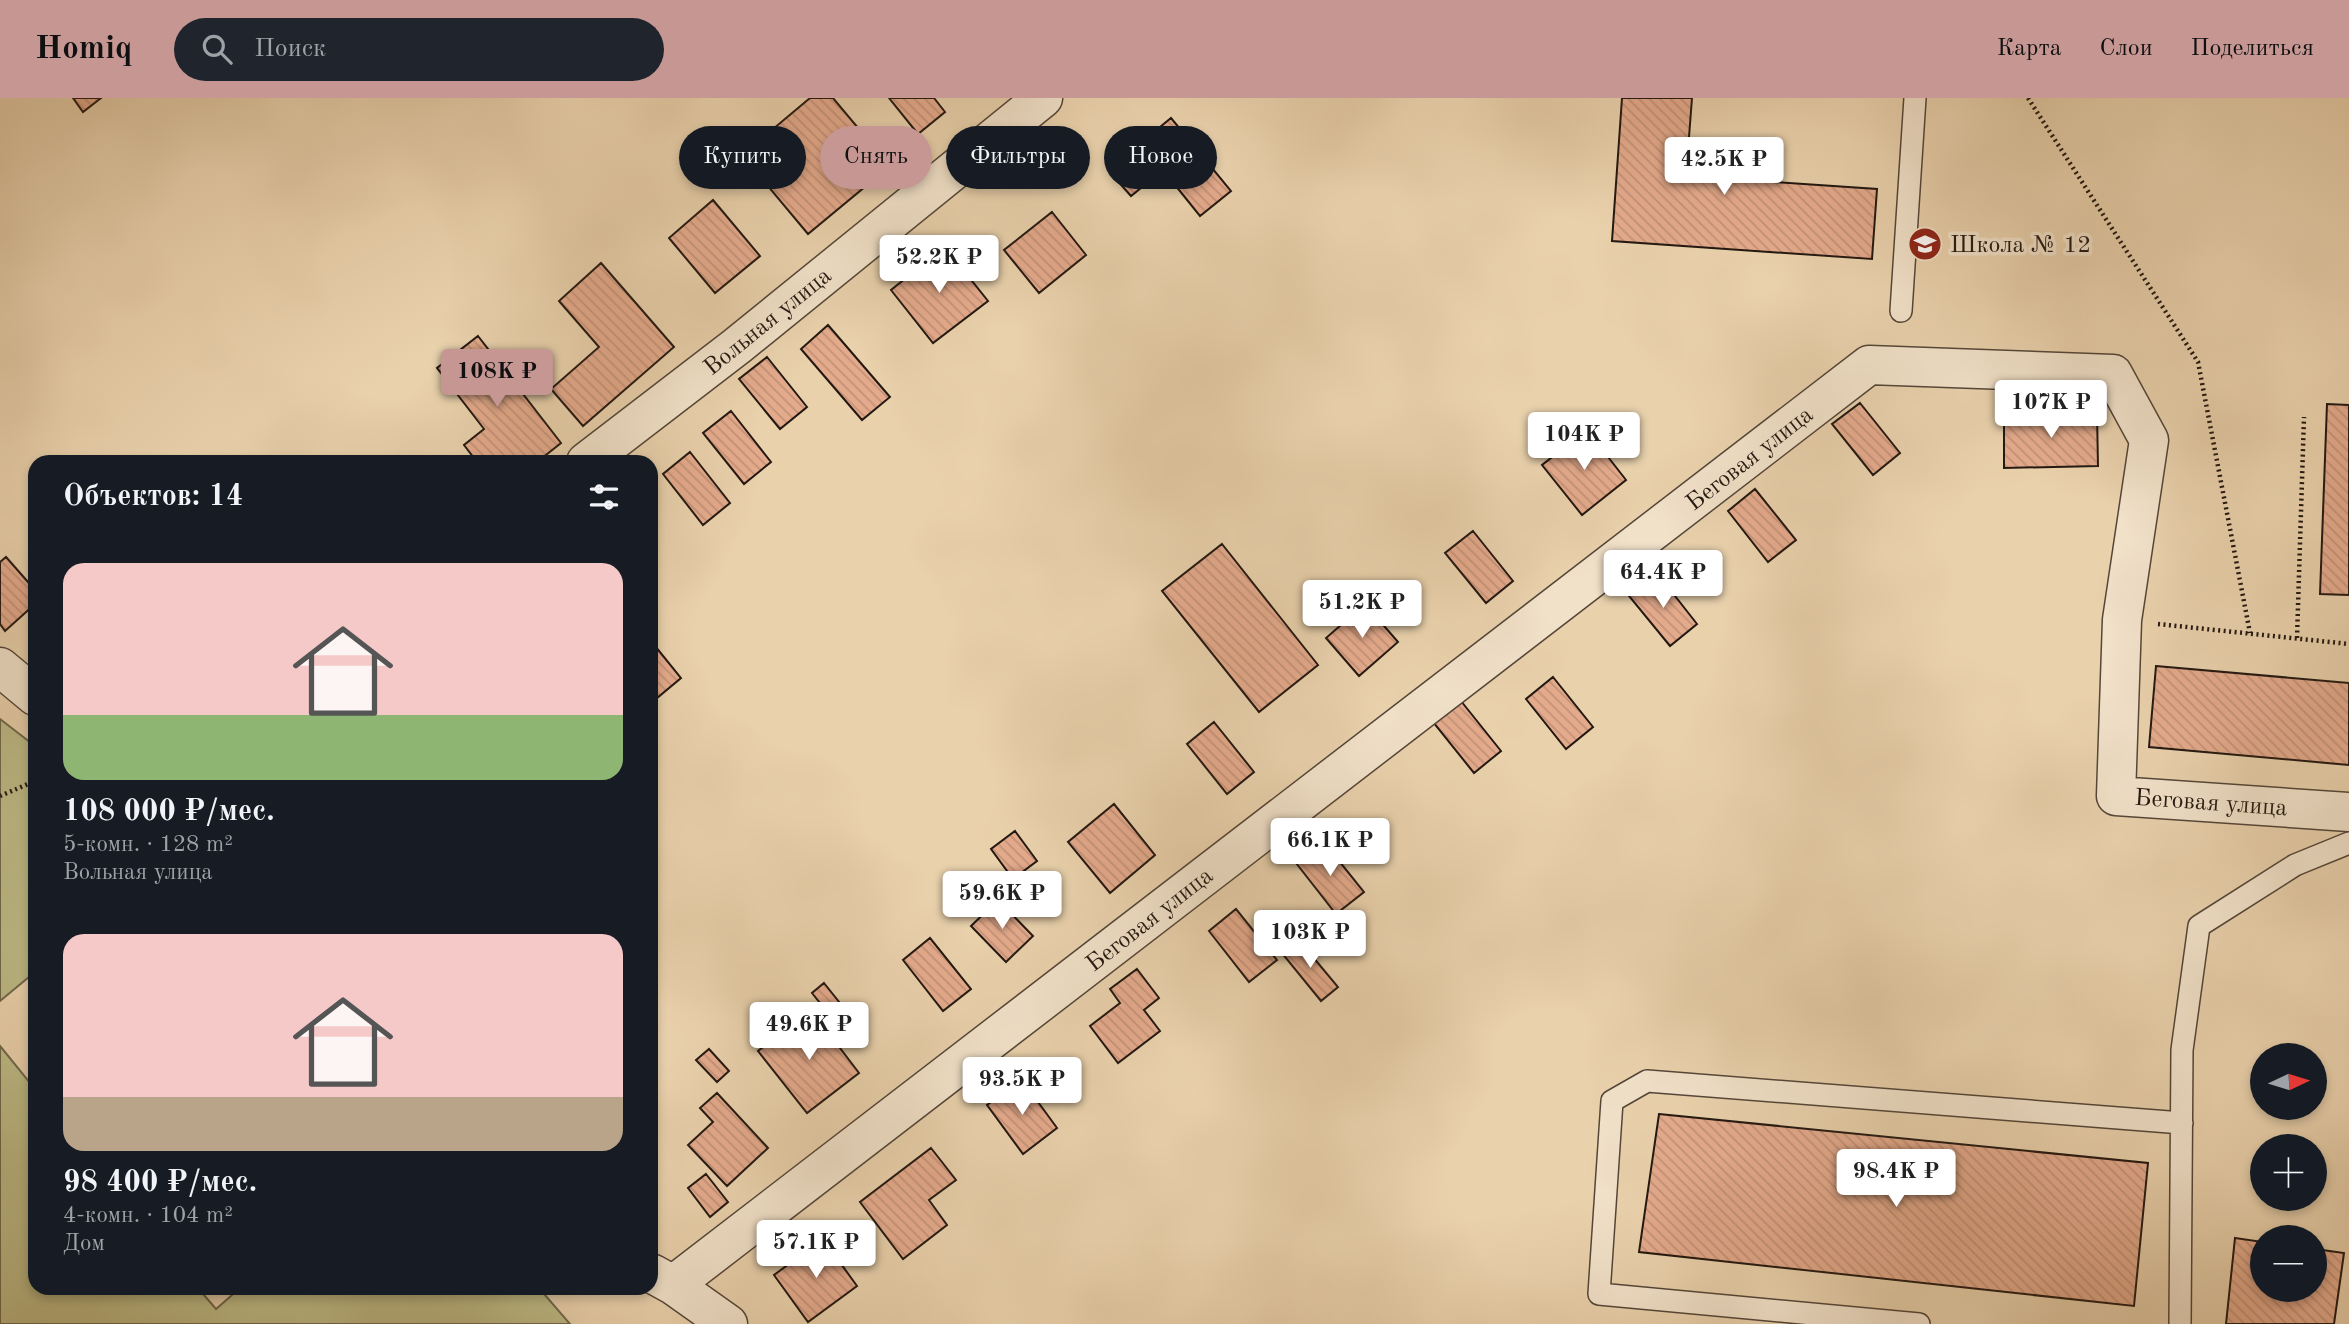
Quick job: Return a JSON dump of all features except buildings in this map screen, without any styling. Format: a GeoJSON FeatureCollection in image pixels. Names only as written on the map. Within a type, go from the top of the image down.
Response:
{"type":"FeatureCollection","features":[{"type":"Feature","properties":{"kind":"street","name":"Вольная улица"},"geometry":{"type":"LineString","coordinates":[[595,455],[737,346],[1043,98]]}},
{"type":"Feature","properties":{"kind":"street","name":"Беговая улица"},"geometry":{"type":"LineString","coordinates":[[662,1279],[1869,365],[2113,374],[2149,440],[2122,620],[2116,796],[2349,811]]}},
{"type":"Feature","properties":{"kind":"street"},"geometry":{"type":"LineString","coordinates":[[0,667],[28,690]]}},
{"type":"Feature","properties":{"kind":"street"},"geometry":{"type":"LineString","coordinates":[[662,1279],[728,1324]]}},
{"type":"Feature","properties":{"kind":"lane"},"geometry":{"type":"LineString","coordinates":[[1901,311],[1915,98]]}},
{"type":"Feature","properties":{"kind":"lane"},"geometry":{"type":"LineString","coordinates":[[2180,1324],[2182,1050],[2199,926],[2295,865],[2349,843]]}},
{"type":"Feature","properties":{"kind":"lane"},"geometry":{"type":"LineString","coordinates":[[1919,1324],[1599,1294],[1612,1101],[1647,1081],[2182,1124]]}},
{"type":"Feature","properties":{"kind":"path"},"geometry":{"type":"LineString","coordinates":[[2028,98],[2198,362],[2250,633]]}},
{"type":"Feature","properties":{"kind":"path"},"geometry":{"type":"LineString","coordinates":[[2297,638],[2304,417]]}},
{"type":"Feature","properties":{"kind":"path"},"geometry":{"type":"LineString","coordinates":[[2122,620],[2349,644]]}},
{"type":"Feature","properties":{"kind":"path"},"geometry":{"type":"LineString","coordinates":[[0,796],[28,784]]}},
{"type":"Feature","properties":{"kind":"shaded area"},"geometry":{"type":"Polygon","coordinates":[[[0,719],[28,741],[28,978],[0,1001],[0,719]]]}},
{"type":"Feature","properties":{"kind":"shaded area"},"geometry":{"type":"Polygon","coordinates":[[[0,1046],[28,1080],[28,1295],[204,1295],[216,1309],[232,1295],[545,1295],[570,1324],[0,1324],[0,1046]]]}},
{"type":"Feature","properties":{"kind":"place","name":"Школа № 12"},"geometry":{"type":"Point","coordinates":[1925,244]}}]}
